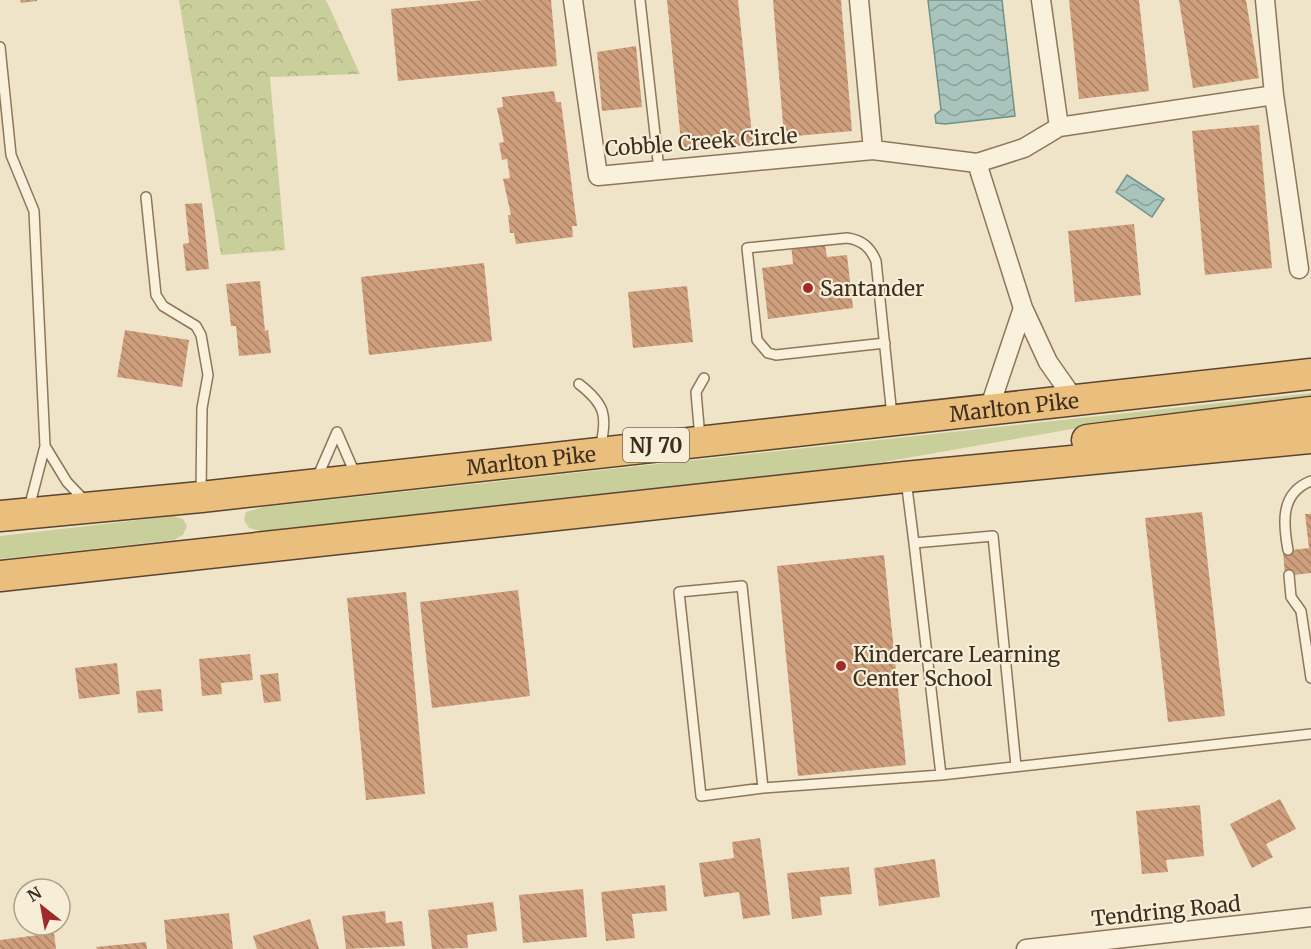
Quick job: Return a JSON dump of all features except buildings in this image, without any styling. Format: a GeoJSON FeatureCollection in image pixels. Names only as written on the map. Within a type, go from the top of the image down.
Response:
{"type":"FeatureCollection","features":[{"type":"Feature","properties":{"kind":"highway","name":"Marlton Pike"},"geometry":{"type":"LineString","coordinates":[[14,514],[201,497],[316,482],[1311,374]]}},
{"type":"Feature","properties":{"kind":"highway"},"geometry":{"type":"LineString","coordinates":[[905,477],[1004,450],[1311,412]]}},
{"type":"Feature","properties":{"kind":"highway"},"geometry":{"type":"LineString","coordinates":[[0,576],[905,477],[1311,438]]}},
{"type":"Feature","properties":{"kind":"street","name":"Cobble Creek Circle"},"geometry":{"type":"LineString","coordinates":[[573,0],[598,176],[873,150],[977,163],[1024,148],[1059,127],[1274,95]]}},
{"type":"Feature","properties":{"kind":"street"},"geometry":{"type":"LineString","coordinates":[[859,0],[873,150]]}},
{"type":"Feature","properties":{"kind":"street"},"geometry":{"type":"LineString","coordinates":[[1041,0],[1059,127]]}},
{"type":"Feature","properties":{"kind":"street"},"geometry":{"type":"LineString","coordinates":[[1266,0],[1274,95],[1299,269]]}},
{"type":"Feature","properties":{"kind":"street"},"geometry":{"type":"LineString","coordinates":[[977,163],[1023,308],[1048,362],[1074,399]]}},
{"type":"Feature","properties":{"kind":"street"},"geometry":{"type":"LineString","coordinates":[[988,409],[1023,308]]}},
{"type":"Feature","properties":{"kind":"street","name":"Tendring Road"},"geometry":{"type":"LineString","coordinates":[[1026,949],[1311,917]]}},
{"type":"Feature","properties":{"kind":"lane"},"geometry":{"type":"LineString","coordinates":[[640,0],[659,170]]}},
{"type":"Feature","properties":{"kind":"lane"},"geometry":{"type":"LineString","coordinates":[[0,47],[11,155],[34,211],[45,446],[14,514]]}},
{"type":"Feature","properties":{"kind":"lane"},"geometry":{"type":"LineString","coordinates":[[146,197],[156,295],[163,306],[196,326],[201,335],[208,375],[202,408],[201,497]]}},
{"type":"Feature","properties":{"kind":"lane"},"geometry":{"type":"LineString","coordinates":[[885,343],[776,355],[768,352],[757,340],[747,248],[847,238],[856,239],[872,252],[876,261],[885,343],[893,419]]}},
{"type":"Feature","properties":{"kind":"lane"},"geometry":{"type":"LineString","coordinates":[[700,440],[696,392],[704,378]]}},
{"type":"Feature","properties":{"kind":"lane"},"geometry":{"type":"LineString","coordinates":[[579,384],[594,395],[604,413],[604,432],[599,451]]}},
{"type":"Feature","properties":{"kind":"lane"},"geometry":{"type":"LineString","coordinates":[[316,482],[337,432],[357,478]]}},
{"type":"Feature","properties":{"kind":"lane"},"geometry":{"type":"LineString","coordinates":[[45,446],[67,482],[90,507]]}},
{"type":"Feature","properties":{"kind":"lane"},"geometry":{"type":"LineString","coordinates":[[905,477],[941,775]]}},
{"type":"Feature","properties":{"kind":"lane"},"geometry":{"type":"LineString","coordinates":[[1288,550],[1283,515],[1287,502],[1295,492],[1311,481]]}},
{"type":"Feature","properties":{"kind":"lane"},"geometry":{"type":"LineString","coordinates":[[914,543],[993,536],[1016,766]]}},
{"type":"Feature","properties":{"kind":"lane"},"geometry":{"type":"LineString","coordinates":[[1289,575],[1291,597],[1301,610],[1311,678]]}},
{"type":"Feature","properties":{"kind":"lane"},"geometry":{"type":"LineString","coordinates":[[763,788],[742,586],[679,592],[701,796],[763,788],[941,775],[1311,734]]}},
{"type":"Feature","properties":{"kind":"green space"},"geometry":{"type":"Polygon","coordinates":[[[179,0],[326,0],[360,74],[270,77],[285,250],[221,255],[179,0]]]}},
{"type":"Feature","properties":{"kind":"green space"},"geometry":{"type":"Polygon","coordinates":[[[1311,393],[1311,402],[1095,425],[855,467],[261,531],[249,528],[244,520],[246,512],[263,507],[1311,393]]]}},
{"type":"Feature","properties":{"kind":"green space"},"geometry":{"type":"Polygon","coordinates":[[[174,516],[183,519],[187,526],[183,535],[174,540],[0,559],[0,536],[174,516]]]}},
{"type":"Feature","properties":{"kind":"water"},"geometry":{"type":"Polygon","coordinates":[[[928,0],[1002,0],[1015,116],[936,123],[935,115],[941,110],[928,0]]]}},
{"type":"Feature","properties":{"kind":"water"},"geometry":{"type":"Polygon","coordinates":[[[1127,175],[1164,199],[1152,217],[1116,192],[1127,175]]]}},
{"type":"Feature","properties":{"kind":"place","name":"Santander"},"geometry":{"type":"Point","coordinates":[808,288]}},
{"type":"Feature","properties":{"kind":"place","name":"Kindercare Learning Center School"},"geometry":{"type":"Point","coordinates":[841,666]}}]}
